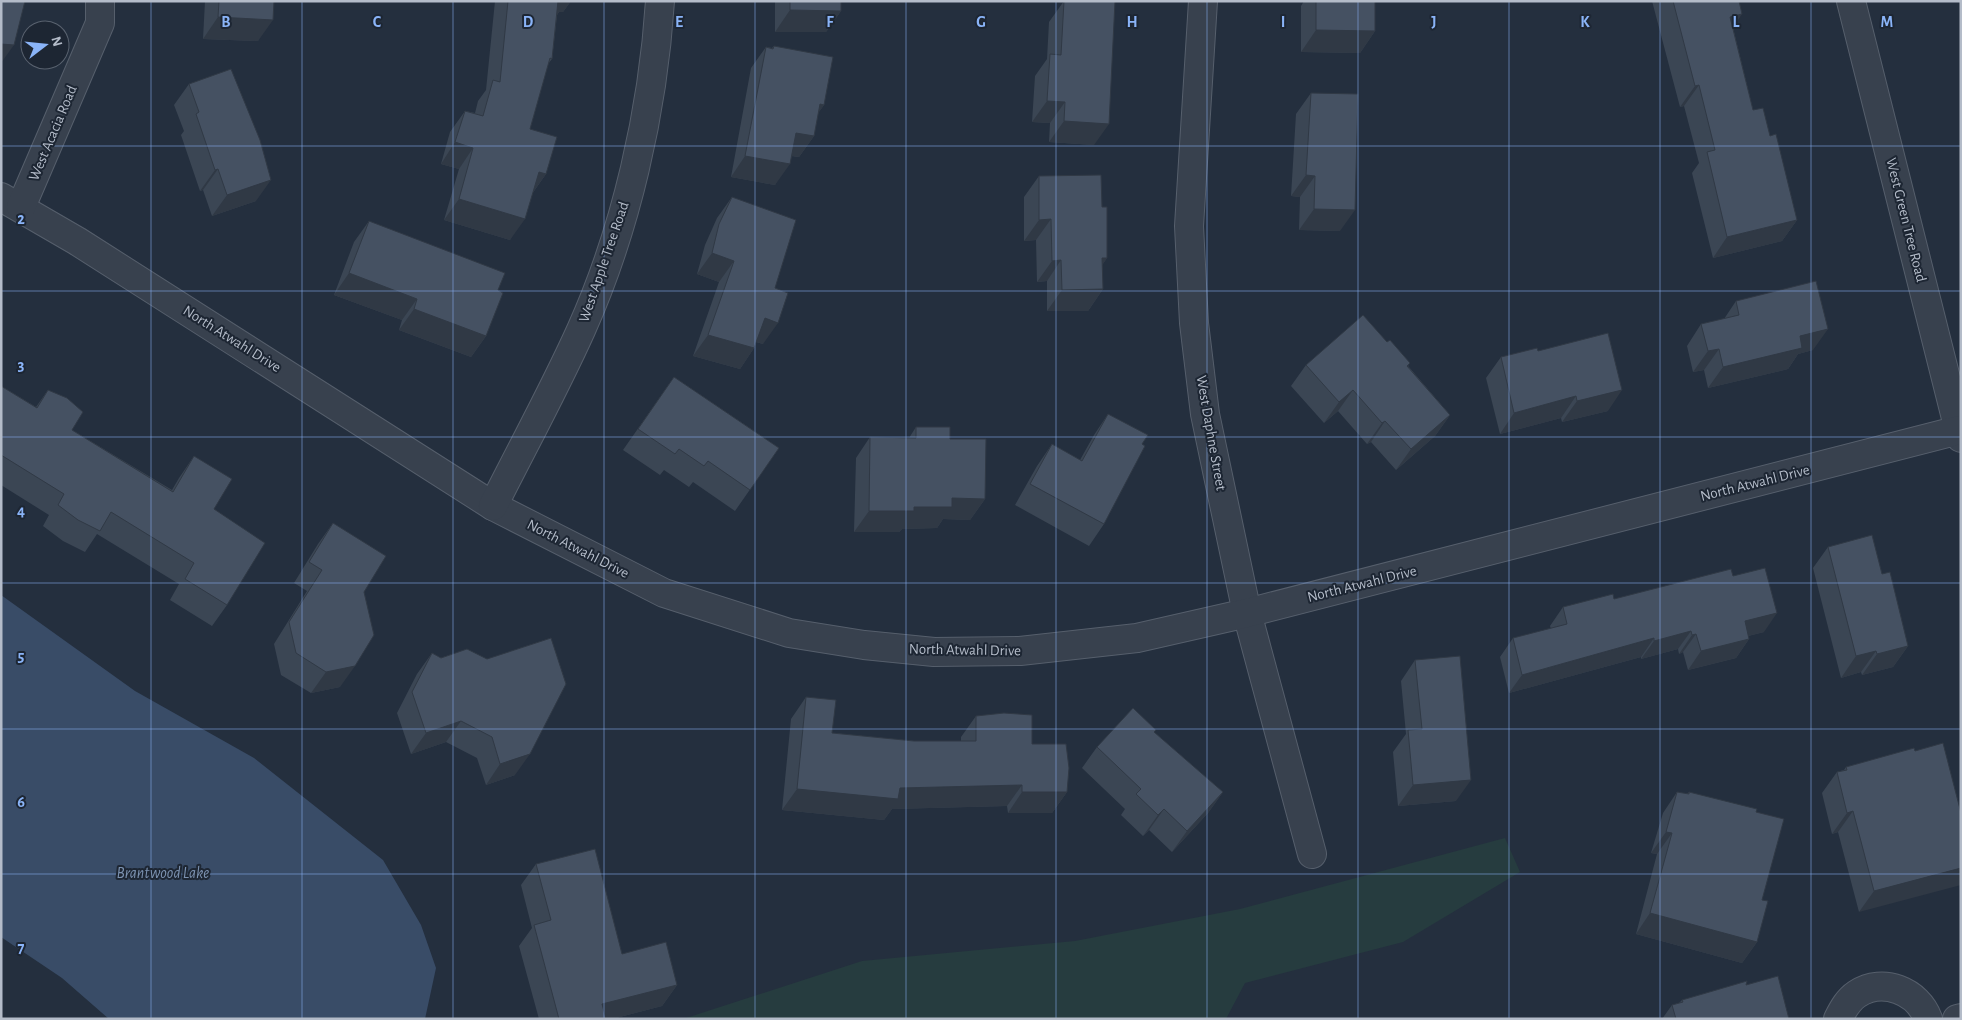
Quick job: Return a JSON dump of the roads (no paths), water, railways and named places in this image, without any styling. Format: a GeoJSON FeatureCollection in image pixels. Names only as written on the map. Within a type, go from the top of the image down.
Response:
{"type":"FeatureCollection","features":[{"type":"Feature","properties":{"kind":"street","name":"West Acacia Road"},"geometry":{"type":"LineString","coordinates":[[11,202],[100,23],[100,1]]}},
{"type":"Feature","properties":{"kind":"street","name":"West Apple Tree Road"},"geometry":{"type":"LineString","coordinates":[[493,506],[581,330],[602,277],[644,127],[657,50],[660,1]]}},
{"type":"Feature","properties":{"kind":"street","name":"West Daphne Street"},"geometry":{"type":"LineString","coordinates":[[1203,1],[1189,226],[1194,323],[1205,414],[1247,613],[1312,854]]}},
{"type":"Feature","properties":{"kind":"street","name":"West Green Tree Road"},"geometry":{"type":"LineString","coordinates":[[1851,1],[1960,434]]}},
{"type":"Feature","properties":{"kind":"street","name":"North Atwahl Drive"},"geometry":{"type":"LineString","coordinates":[[11,202],[493,506],[664,593],[789,632],[864,645],[934,652],[1020,651],[1137,638],[1247,613],[1960,434]]}},
{"type":"Feature","properties":{"kind":"street"},"geometry":{"type":"LineString","coordinates":[[1838,1019],[1846,1005],[1857,994],[1871,988],[1887,986],[1902,990],[1916,999],[1926,1011],[1928,1019]]}},
{"type":"Feature","properties":{"kind":"street"},"geometry":{"type":"LineString","coordinates":[[1957,1019],[1961,1018]]}},
{"type":"Feature","properties":{"kind":"water","name":"Brantwood Lake"},"geometry":{"type":"Polygon","coordinates":[[[1,595],[135,691],[254,758],[383,860],[421,925],[436,968],[425,1019],[109,1019],[62,978],[1,937],[1,595]]]}}]}
